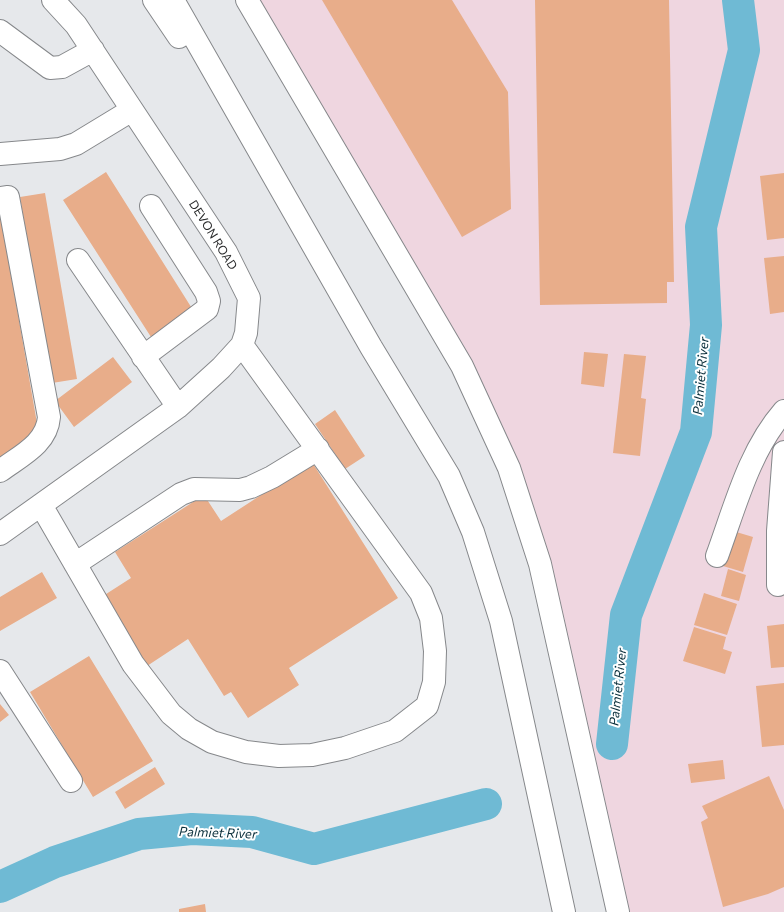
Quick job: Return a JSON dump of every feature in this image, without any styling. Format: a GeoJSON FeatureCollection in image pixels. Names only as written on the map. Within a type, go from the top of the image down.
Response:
{"type":"FeatureCollection","features":[{"type":"Feature","properties":{"kind":"main road","name":"DEVON ROAD"},"geometry":{"type":"LineString","coordinates":[[0,534],[178,407],[221,368],[242,345],[246,332],[249,298],[226,252],[76,25],[53,0]]}},
{"type":"Feature","properties":{"kind":"main road"},"geometry":{"type":"LineString","coordinates":[[154,0],[217,92],[238,114]]}},
{"type":"Feature","properties":{"kind":"main road"},"geometry":{"type":"LineString","coordinates":[[173,0],[371,347],[449,476],[472,532],[494,595],[503,628],[564,912]]}},
{"type":"Feature","properties":{"kind":"main road"},"geometry":{"type":"LineString","coordinates":[[247,0],[462,366],[509,468],[540,564],[618,912]]}},
{"type":"Feature","properties":{"kind":"main road"},"geometry":{"type":"LineString","coordinates":[[0,31],[50,68],[62,67],[93,50]]}},
{"type":"Feature","properties":{"kind":"main road"},"geometry":{"type":"LineString","coordinates":[[0,154],[60,149],[76,144],[132,110]]}},
{"type":"Feature","properties":{"kind":"main road"},"geometry":{"type":"LineString","coordinates":[[0,198],[8,197],[49,416],[48,427],[41,440],[0,471]]}},
{"type":"Feature","properties":{"kind":"main road"},"geometry":{"type":"LineString","coordinates":[[143,357],[207,309],[209,301],[206,292],[151,206]]}},
{"type":"Feature","properties":{"kind":"main road"},"geometry":{"type":"LineString","coordinates":[[78,260],[178,407]]}},
{"type":"Feature","properties":{"kind":"main road"},"geometry":{"type":"LineString","coordinates":[[41,504],[133,664],[171,714],[189,729],[212,742],[246,752],[279,756],[312,755],[346,748],[395,731],[427,706],[434,682],[435,651],[431,618],[421,593],[318,448],[242,345]]}},
{"type":"Feature","properties":{"kind":"main road"},"geometry":{"type":"LineString","coordinates":[[717,556],[747,474],[773,424],[784,411]]}},
{"type":"Feature","properties":{"kind":"main road"},"geometry":{"type":"LineString","coordinates":[[75,564],[180,494],[194,489],[240,490],[251,487],[272,477],[318,448]]}},
{"type":"Feature","properties":{"kind":"main road"},"geometry":{"type":"LineString","coordinates":[[778,585],[778,531],[784,452]]}},
{"type":"Feature","properties":{"kind":"main road"},"geometry":{"type":"LineString","coordinates":[[0,671],[70,782]]}},
{"type":"Feature","properties":{"kind":"shaded area"},"geometry":{"type":"Polygon","coordinates":[[[248,0],[784,0],[784,912],[619,912],[510,469],[248,0]]]}},
{"type":"Feature","properties":{"kind":"building"},"geometry":{"type":"Polygon","coordinates":[[[322,0],[452,0],[508,92],[511,209],[462,237],[322,0]]]}},
{"type":"Feature","properties":{"kind":"building"},"geometry":{"type":"Polygon","coordinates":[[[535,0],[669,0],[674,282],[667,282],[667,303],[540,305],[535,0]]]}},
{"type":"Feature","properties":{"kind":"building"},"geometry":{"type":"Polygon","coordinates":[[[106,172],[193,310],[151,337],[63,200],[106,172]]]}},
{"type":"Feature","properties":{"kind":"building"},"geometry":{"type":"Polygon","coordinates":[[[784,173],[784,238],[767,240],[760,176],[784,173]]]}},
{"type":"Feature","properties":{"kind":"building"},"geometry":{"type":"Polygon","coordinates":[[[45,193],[77,379],[52,383],[20,197],[45,193]]]}},
{"type":"Feature","properties":{"kind":"building"},"geometry":{"type":"Polygon","coordinates":[[[1,217],[38,429],[0,458],[0,218],[1,217]]]}},
{"type":"Feature","properties":{"kind":"building"},"geometry":{"type":"Polygon","coordinates":[[[784,256],[784,312],[770,314],[764,258],[784,256]]]}},
{"type":"Feature","properties":{"kind":"building"},"geometry":{"type":"Polygon","coordinates":[[[584,352],[608,354],[604,387],[581,384],[584,352]]]}},
{"type":"Feature","properties":{"kind":"building"},"geometry":{"type":"Polygon","coordinates":[[[624,354],[646,356],[641,398],[646,399],[640,456],[613,453],[624,354]]]}},
{"type":"Feature","properties":{"kind":"building"},"geometry":{"type":"Polygon","coordinates":[[[113,357],[132,382],[74,427],[55,401],[113,357]]]}},
{"type":"Feature","properties":{"kind":"building"},"geometry":{"type":"Polygon","coordinates":[[[335,410],[365,456],[345,469],[315,424],[335,410]]]}},
{"type":"Feature","properties":{"kind":"building"},"geometry":{"type":"Polygon","coordinates":[[[312,462],[398,598],[289,668],[299,685],[248,718],[231,692],[224,696],[188,639],[147,666],[103,596],[131,578],[115,552],[204,495],[221,521],[312,462]]]}},
{"type":"Feature","properties":{"kind":"building"},"geometry":{"type":"Polygon","coordinates":[[[733,531],[753,537],[743,572],[723,566],[733,531]]]}},
{"type":"Feature","properties":{"kind":"building"},"geometry":{"type":"Polygon","coordinates":[[[728,569],[746,575],[739,601],[721,596],[728,569]]]}},
{"type":"Feature","properties":{"kind":"building"},"geometry":{"type":"Polygon","coordinates":[[[42,572],[57,598],[0,631],[0,597],[42,572]]]}},
{"type":"Feature","properties":{"kind":"building"},"geometry":{"type":"Polygon","coordinates":[[[704,593],[737,604],[727,635],[694,625],[704,593]]]}},
{"type":"Feature","properties":{"kind":"building"},"geometry":{"type":"Polygon","coordinates":[[[784,624],[784,667],[771,668],[767,626],[784,624]]]}},
{"type":"Feature","properties":{"kind":"building"},"geometry":{"type":"Polygon","coordinates":[[[694,627],[726,637],[723,649],[732,652],[725,674],[683,661],[694,627]]]}},
{"type":"Feature","properties":{"kind":"building"},"geometry":{"type":"Polygon","coordinates":[[[89,656],[153,761],[93,797],[30,692],[89,656]]]}},
{"type":"Feature","properties":{"kind":"building"},"geometry":{"type":"Polygon","coordinates":[[[784,683],[784,745],[762,747],[756,686],[784,683]]]}},
{"type":"Feature","properties":{"kind":"building"},"geometry":{"type":"Polygon","coordinates":[[[0,704],[9,715],[0,722],[0,704]]]}},
{"type":"Feature","properties":{"kind":"building"},"geometry":{"type":"Polygon","coordinates":[[[723,760],[725,779],[691,783],[688,764],[723,760]]]}},
{"type":"Feature","properties":{"kind":"building"},"geometry":{"type":"Polygon","coordinates":[[[155,767],[165,784],[125,809],[115,792],[155,767]]]}},
{"type":"Feature","properties":{"kind":"building"},"geometry":{"type":"Polygon","coordinates":[[[769,776],[784,810],[784,887],[768,894],[723,907],[701,822],[708,818],[702,806],[769,776]]]}},
{"type":"Feature","properties":{"kind":"building"},"geometry":{"type":"Polygon","coordinates":[[[205,904],[206,912],[179,912],[179,909],[205,904]]]}},
{"type":"Feature","properties":{"kind":"waterway","name":"Palmiet River"},"geometry":{"type":"LineString","coordinates":[[612,744],[626,615],[696,432],[706,325],[701,227],[744,50],[738,0]]}},
{"type":"Feature","properties":{"kind":"waterway","name":"Palmiet River"},"geometry":{"type":"LineString","coordinates":[[0,887],[55,862],[139,834],[192,829],[252,832],[314,849],[486,804]]}}]}
